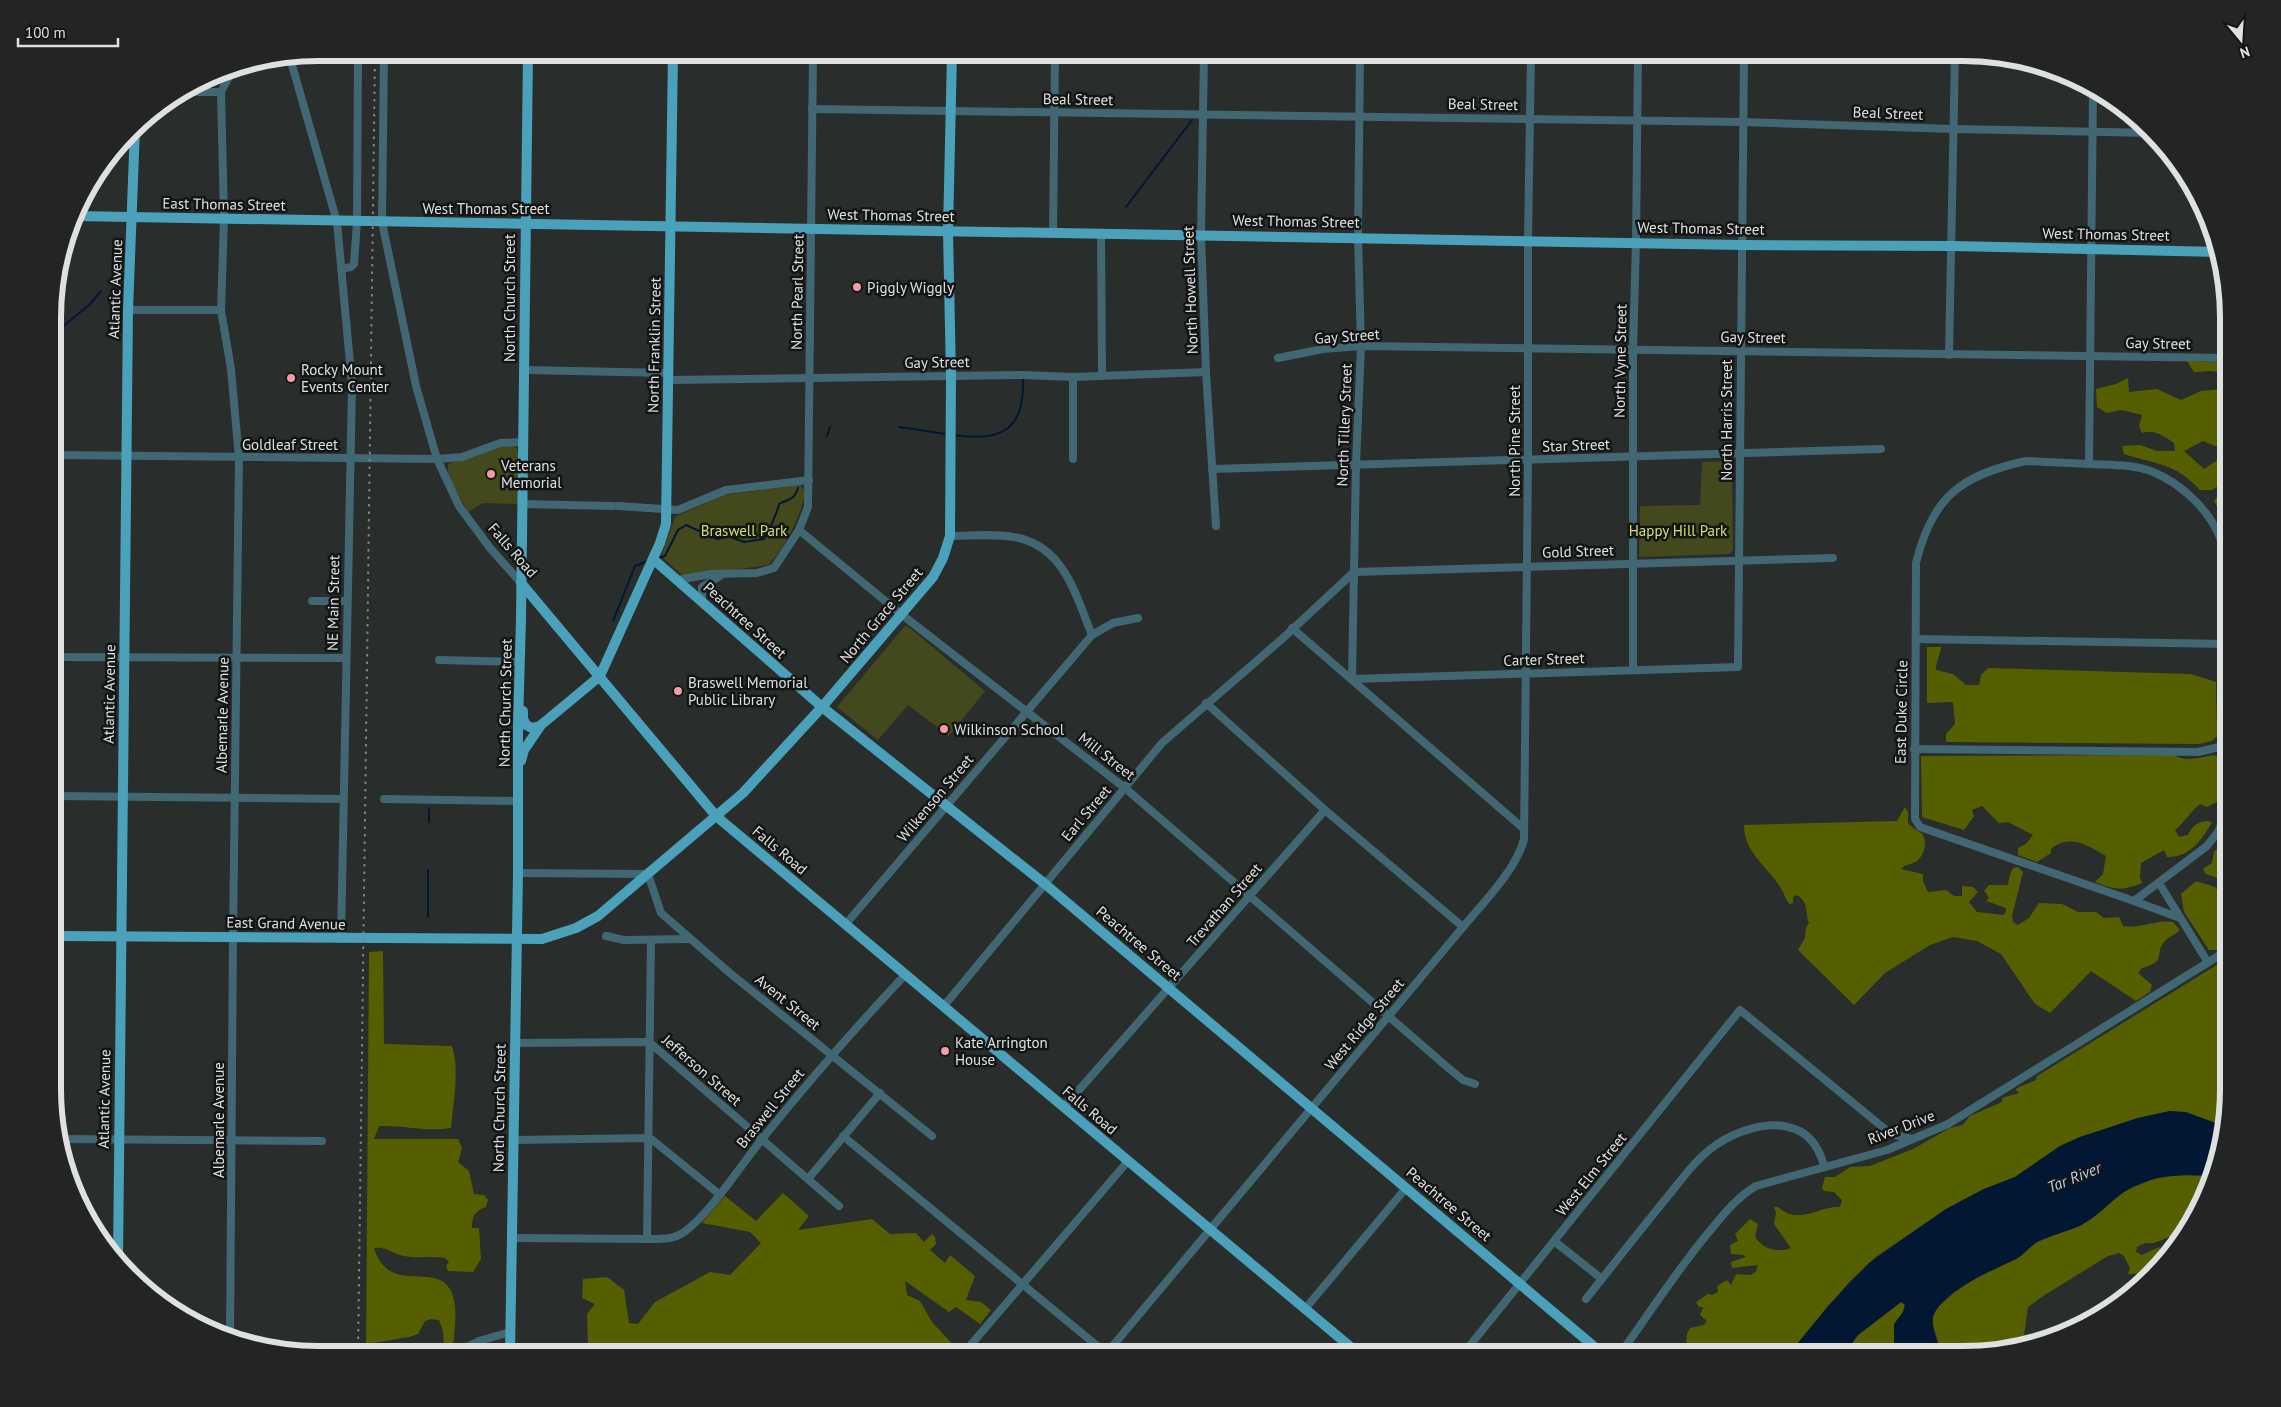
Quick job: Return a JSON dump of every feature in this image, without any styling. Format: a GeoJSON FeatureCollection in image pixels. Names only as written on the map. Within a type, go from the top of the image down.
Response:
{"type":"FeatureCollection","features":[{"type":"Feature","properties":{"kind":"main road","name":"North Church Street"},"geometry":{"type":"LineString","coordinates":[[510,1346],[518,873],[524,223],[528,61]]}},
{"type":"Feature","properties":{"kind":"main road","name":"North Franklin Street"},"geometry":{"type":"LineString","coordinates":[[600,676],[652,559],[666,524],[668,509],[674,61]]}},
{"type":"Feature","properties":{"kind":"main road","name":"North Grace Street"},"geometry":{"type":"LineString","coordinates":[[517,939],[542,939],[562,934],[588,922],[612,906],[743,793],[822,707],[933,577],[943,558],[950,536],[951,376],[948,232],[952,61]]}},
{"type":"Feature","properties":{"kind":"main road","name":"Atlantic Avenue"},"geometry":{"type":"LineString","coordinates":[[118,1250],[128,310],[135,138]]}},
{"type":"Feature","properties":{"kind":"main road","name":"East Thomas Street"},"geometry":{"type":"LineString","coordinates":[[83,216],[372,222]]}},
{"type":"Feature","properties":{"kind":"main road","name":"West Thomas Street"},"geometry":{"type":"LineString","coordinates":[[372,222],[1952,246],[2211,252]]}},
{"type":"Feature","properties":{"kind":"main road","name":"Peachtree Street"},"geometry":{"type":"LineString","coordinates":[[652,559],[822,707],[1045,884],[1594,1346]]}},
{"type":"Feature","properties":{"kind":"main road","name":"Falls Road"},"geometry":{"type":"LineString","coordinates":[[521,583],[716,816],[1350,1346]]}},
{"type":"Feature","properties":{"kind":"main road"},"geometry":{"type":"LineString","coordinates":[[520,673],[524,688],[524,723],[532,728],[540,726]]}},
{"type":"Feature","properties":{"kind":"main road"},"geometry":{"type":"LineString","coordinates":[[519,772],[524,750],[540,726],[600,676]]}},
{"type":"Feature","properties":{"kind":"main road","name":"East Grand Avenue"},"geometry":{"type":"LineString","coordinates":[[61,936],[517,939]]}},
{"type":"Feature","properties":{"kind":"street"},"geometry":{"type":"LineString","coordinates":[[341,269],[351,268],[354,264],[357,222],[358,61]]}},
{"type":"Feature","properties":{"kind":"street","name":"Falls Road"},"geometry":{"type":"LineString","coordinates":[[384,61],[382,222],[403,326],[424,413],[437,459],[469,521],[521,583]]}},
{"type":"Feature","properties":{"kind":"street","name":"North Pearl Street"},"geometry":{"type":"LineString","coordinates":[[677,580],[711,574],[757,573],[774,568],[799,530],[808,507],[813,61]]}},
{"type":"Feature","properties":{"kind":"street"},"geometry":{"type":"LineString","coordinates":[[1053,233],[1054,61]]}},
{"type":"Feature","properties":{"kind":"street","name":"North Howell Street"},"geometry":{"type":"LineString","coordinates":[[1204,61],[1200,235],[1206,372],[1216,526]]}},
{"type":"Feature","properties":{"kind":"street","name":"North Tillery Street"},"geometry":{"type":"LineString","coordinates":[[1352,679],[1356,464],[1362,346],[1358,237],[1360,61]]}},
{"type":"Feature","properties":{"kind":"street","name":"North Pine Street"},"geometry":{"type":"LineString","coordinates":[[1524,829],[1531,61]]}},
{"type":"Feature","properties":{"kind":"street","name":"North Vyne Street"},"geometry":{"type":"LineString","coordinates":[[1633,670],[1633,350],[1638,61]]}},
{"type":"Feature","properties":{"kind":"street","name":"North Harris Street"},"geometry":{"type":"LineString","coordinates":[[1738,667],[1744,61]]}},
{"type":"Feature","properties":{"kind":"street"},"geometry":{"type":"LineString","coordinates":[[1949,355],[1955,61]]}},
{"type":"Feature","properties":{"kind":"street","name":"NE Main Street"},"geometry":{"type":"LineString","coordinates":[[291,63],[336,222],[352,385],[341,939]]}},
{"type":"Feature","properties":{"kind":"street"},"geometry":{"type":"LineString","coordinates":[[198,92],[221,92],[228,78]]}},
{"type":"Feature","properties":{"kind":"street","name":"Albemarle Avenue"},"geometry":{"type":"LineString","coordinates":[[221,92],[224,218],[221,310],[231,369],[239,458],[232,937],[230,1330]]}},
{"type":"Feature","properties":{"kind":"street"},"geometry":{"type":"LineString","coordinates":[[2089,464],[2093,97]]}},
{"type":"Feature","properties":{"kind":"street","name":"Beal Street"},"geometry":{"type":"LineString","coordinates":[[812,108],[1638,120],[2141,133]]}},
{"type":"Feature","properties":{"kind":"street"},"geometry":{"type":"LineString","coordinates":[[1101,234],[1102,375]]}},
{"type":"Feature","properties":{"kind":"street"},"geometry":{"type":"LineString","coordinates":[[128,310],[221,310]]}},
{"type":"Feature","properties":{"kind":"street","name":"Gay Street"},"geometry":{"type":"LineString","coordinates":[[1278,358],[1324,349],[1362,346],[2220,358]]}},
{"type":"Feature","properties":{"kind":"street","name":"Gay Street"},"geometry":{"type":"LineString","coordinates":[[524,370],[669,377],[809,379],[951,376],[1073,377],[1206,372]]}},
{"type":"Feature","properties":{"kind":"street"},"geometry":{"type":"LineString","coordinates":[[1073,377],[1073,460]]}},
{"type":"Feature","properties":{"kind":"street","name":"Goldleaf Street"},"geometry":{"type":"LineString","coordinates":[[61,455],[437,459],[462,457],[500,443],[523,442]]}},
{"type":"Feature","properties":{"kind":"street","name":"Star Street"},"geometry":{"type":"LineString","coordinates":[[1212,469],[1881,449]]}},
{"type":"Feature","properties":{"kind":"street","name":"East Duke Circle"},"geometry":{"type":"LineString","coordinates":[[2180,918],[1920,827],[1915,819],[1916,563],[1927,526],[1939,507],[1955,490],[1978,474],[1998,467],[2026,461],[2123,465],[2152,471],[2174,482],[2204,512],[2218,533],[2220,542]]}},
{"type":"Feature","properties":{"kind":"street"},"geometry":{"type":"LineString","coordinates":[[522,504],[616,506],[678,510],[726,490],[809,480]]}},
{"type":"Feature","properties":{"kind":"street","name":"Mill Street"},"geometry":{"type":"LineString","coordinates":[[799,530],[901,614],[1125,788],[1463,1080],[1475,1084]]}},
{"type":"Feature","properties":{"kind":"street"},"geometry":{"type":"LineString","coordinates":[[950,536],[1018,538],[1047,551],[1057,559],[1069,577],[1092,634]]}},
{"type":"Feature","properties":{"kind":"street","name":"Gold Street"},"geometry":{"type":"LineString","coordinates":[[1354,572],[1833,558]]}},
{"type":"Feature","properties":{"kind":"street","name":"Earl Street"},"geometry":{"type":"LineString","coordinates":[[943,1007],[1162,743],[1354,572]]}},
{"type":"Feature","properties":{"kind":"street"},"geometry":{"type":"LineString","coordinates":[[702,601],[702,587],[704,584],[724,574]]}},
{"type":"Feature","properties":{"kind":"street"},"geometry":{"type":"LineString","coordinates":[[312,601],[347,601]]}},
{"type":"Feature","properties":{"kind":"street","name":"Wilkenson Street"},"geometry":{"type":"LineString","coordinates":[[845,925],[1092,634],[1113,623],[1138,618]]}},
{"type":"Feature","properties":{"kind":"street"},"geometry":{"type":"LineString","coordinates":[[1292,628],[1524,829]]}},
{"type":"Feature","properties":{"kind":"street"},"geometry":{"type":"LineString","coordinates":[[1916,640],[2220,644]]}},
{"type":"Feature","properties":{"kind":"street"},"geometry":{"type":"LineString","coordinates":[[61,657],[346,658]]}},
{"type":"Feature","properties":{"kind":"street"},"geometry":{"type":"LineString","coordinates":[[439,660],[520,662]]}},
{"type":"Feature","properties":{"kind":"street","name":"Carter Street"},"geometry":{"type":"LineString","coordinates":[[1352,679],[1738,667]]}},
{"type":"Feature","properties":{"kind":"street"},"geometry":{"type":"LineString","coordinates":[[1206,703],[1325,810],[1463,927]]}},
{"type":"Feature","properties":{"kind":"street"},"geometry":{"type":"LineString","coordinates":[[1914,749],[2198,752],[2220,747]]}},
{"type":"Feature","properties":{"kind":"street"},"geometry":{"type":"LineString","coordinates":[[61,796],[343,798]]}},
{"type":"Feature","properties":{"kind":"street"},"geometry":{"type":"LineString","coordinates":[[384,798],[518,801]]}},
{"type":"Feature","properties":{"kind":"street","name":"Trevathan Street"},"geometry":{"type":"LineString","coordinates":[[1064,1108],[1325,810]]}},
{"type":"Feature","properties":{"kind":"street","name":"East Duke Circle"},"geometry":{"type":"LineString","coordinates":[[2159,884],[2207,846],[2220,827]]}},
{"type":"Feature","properties":{"kind":"street","name":"West Ridge Street"},"geometry":{"type":"LineString","coordinates":[[1113,1346],[1463,927],[1516,860],[1522,850],[1524,829]]}},
{"type":"Feature","properties":{"kind":"street"},"geometry":{"type":"LineString","coordinates":[[518,873],[648,874]]}},
{"type":"Feature","properties":{"kind":"street","name":"Avent Street"},"geometry":{"type":"LineString","coordinates":[[648,874],[661,913],[689,939],[932,1136]]}},
{"type":"Feature","properties":{"kind":"street"},"geometry":{"type":"LineString","coordinates":[[2134,901],[2159,884],[2207,962]]}},
{"type":"Feature","properties":{"kind":"street"},"geometry":{"type":"LineString","coordinates":[[606,936],[624,940],[689,939]]}},
{"type":"Feature","properties":{"kind":"street"},"geometry":{"type":"LineString","coordinates":[[647,1239],[650,1138],[650,940]]}},
{"type":"Feature","properties":{"kind":"street","name":"River Drive"},"geometry":{"type":"LineString","coordinates":[[1626,1346],[1685,1262],[1736,1201],[1756,1186],[1887,1150],[1948,1124],[2220,955]]}},
{"type":"Feature","properties":{"kind":"street","name":"Braswell Street"},"geometry":{"type":"LineString","coordinates":[[512,1238],[669,1239],[682,1234],[692,1226],[719,1194],[832,1054],[905,975]]}},
{"type":"Feature","properties":{"kind":"street","name":"West Elm Street"},"geometry":{"type":"LineString","coordinates":[[1470,1346],[1740,1010],[1891,1134],[1914,1140]]}},
{"type":"Feature","properties":{"kind":"street","name":"Jefferson Street"},"geometry":{"type":"LineString","coordinates":[[515,1043],[649,1042],[839,1206]]}},
{"type":"Feature","properties":{"kind":"street"},"geometry":{"type":"LineString","coordinates":[[808,1179],[880,1093]]}},
{"type":"Feature","properties":{"kind":"street"},"geometry":{"type":"LineString","coordinates":[[1586,1299],[1688,1171],[1702,1157],[1722,1142],[1752,1129],[1779,1125],[1791,1127],[1803,1132],[1814,1143],[1821,1153],[1824,1166]]}},
{"type":"Feature","properties":{"kind":"street"},"geometry":{"type":"LineString","coordinates":[[843,1136],[1096,1346]]}},
{"type":"Feature","properties":{"kind":"street"},"geometry":{"type":"LineString","coordinates":[[514,1140],[650,1138],[719,1194]]}},
{"type":"Feature","properties":{"kind":"street"},"geometry":{"type":"LineString","coordinates":[[66,1139],[322,1141]]}},
{"type":"Feature","properties":{"kind":"street"},"geometry":{"type":"LineString","coordinates":[[970,1346],[1128,1161]]}},
{"type":"Feature","properties":{"kind":"street"},"geometry":{"type":"LineString","coordinates":[[1305,1309],[1406,1188]]}},
{"type":"Feature","properties":{"kind":"street"},"geometry":{"type":"LineString","coordinates":[[1554,1241],[1602,1279]]}},
{"type":"Feature","properties":{"kind":"street"},"geometry":{"type":"LineString","coordinates":[[469,1346],[510,1332]]}},
{"type":"Feature","properties":{"kind":"green space"},"geometry":{"type":"Polygon","coordinates":[[[2187,361],[2220,363],[2220,372],[2194,372],[2187,361]]]}},
{"type":"Feature","properties":{"kind":"green space"},"geometry":{"type":"Polygon","coordinates":[[[2128,378],[2129,392],[2157,389],[2181,400],[2201,391],[2220,389],[2220,446],[2215,446],[2203,441],[2184,451],[2204,469],[2220,458],[2220,485],[2212,490],[2200,490],[2182,474],[2173,469],[2124,454],[2122,446],[2140,445],[2157,451],[2175,451],[2174,443],[2162,436],[2151,432],[2142,433],[2139,426],[2142,415],[2122,410],[2107,413],[2097,407],[2096,389],[2116,384],[2128,378]]]}},
{"type":"Feature","properties":{"kind":"green space"},"geometry":{"type":"Polygon","coordinates":[[[510,446],[517,448],[518,452],[518,504],[483,503],[468,512],[448,476],[448,464],[494,448],[510,446]]]}},
{"type":"Feature","properties":{"kind":"green space","name":"Happy Hill Park"},"geometry":{"type":"Polygon","coordinates":[[[1732,461],[1733,550],[1729,554],[1639,557],[1640,506],[1700,505],[1702,462],[1732,461]]]}},
{"type":"Feature","properties":{"kind":"green space","name":"Braswell Park"},"geometry":{"type":"Polygon","coordinates":[[[800,485],[805,491],[797,519],[780,551],[768,565],[684,577],[661,556],[675,517],[724,495],[800,485]]]}},
{"type":"Feature","properties":{"kind":"green space"},"geometry":{"type":"Polygon","coordinates":[[[2217,497],[2220,497],[2220,512],[2214,501],[2217,497]]]}},
{"type":"Feature","properties":{"kind":"green space"},"geometry":{"type":"Polygon","coordinates":[[[905,626],[910,628],[985,691],[949,736],[908,705],[878,740],[837,707],[905,626]]]}},
{"type":"Feature","properties":{"kind":"green space"},"geometry":{"type":"Polygon","coordinates":[[[1927,647],[1941,647],[1936,670],[1953,674],[1966,685],[1979,685],[1981,675],[1988,668],[2191,674],[2216,682],[2217,736],[2212,741],[2199,744],[1946,742],[1946,734],[1955,724],[1953,702],[1927,703],[1927,647]]]}},
{"type":"Feature","properties":{"kind":"green space"},"geometry":{"type":"Polygon","coordinates":[[[2174,755],[2188,759],[2217,756],[2217,802],[2207,807],[2200,804],[2175,830],[2179,837],[2188,835],[2197,824],[2204,821],[2212,822],[2204,835],[2188,851],[2175,857],[2167,857],[2164,850],[2141,863],[2140,877],[2142,883],[2129,887],[2113,888],[2095,882],[2103,874],[2106,856],[2086,845],[2072,842],[2058,844],[2051,849],[2051,853],[2037,862],[2018,855],[2018,848],[2026,844],[2033,835],[2008,822],[1999,823],[1982,806],[1972,810],[1974,816],[1964,830],[1922,817],[1921,756],[2174,755]]]}},
{"type":"Feature","properties":{"kind":"green space"},"geometry":{"type":"Polygon","coordinates":[[[1905,807],[1908,812],[1908,823],[1921,833],[1925,844],[1921,857],[1901,869],[1923,874],[1923,881],[1928,892],[1946,890],[1954,896],[1962,896],[1962,886],[1973,887],[1978,892],[1969,902],[1977,912],[2003,915],[2006,912],[2006,908],[1986,901],[1989,898],[1984,891],[1989,885],[2008,885],[2013,868],[2018,867],[2023,872],[2012,916],[2013,922],[2018,925],[2029,918],[2039,903],[2062,904],[2078,912],[2096,912],[2104,918],[2119,917],[2123,926],[2130,927],[2167,921],[2173,922],[2180,930],[2162,945],[2158,960],[2142,968],[2138,973],[2152,985],[2150,992],[2136,1001],[2091,971],[2050,1013],[2035,1004],[2001,954],[1977,941],[1953,937],[1930,945],[1885,973],[1854,1005],[1798,950],[1805,938],[1806,928],[1809,923],[1805,904],[1797,895],[1793,897],[1793,903],[1790,904],[1787,901],[1777,882],[1758,860],[1748,844],[1744,825],[1897,821],[1905,807]]]}},
{"type":"Feature","properties":{"kind":"green space"},"geometry":{"type":"Polygon","coordinates":[[[2220,846],[2220,877],[2217,878],[2206,874],[2203,869],[2212,863],[2214,852],[2220,846]]]}},
{"type":"Feature","properties":{"kind":"green space"},"geometry":{"type":"Polygon","coordinates":[[[2196,881],[2215,887],[2220,893],[2220,949],[2209,950],[2184,912],[2181,894],[2196,881]]]}},
{"type":"Feature","properties":{"kind":"green space"},"geometry":{"type":"Polygon","coordinates":[[[383,951],[384,1044],[452,1046],[456,1066],[451,1128],[379,1126],[374,1139],[458,1139],[462,1148],[458,1162],[469,1171],[474,1194],[484,1195],[488,1200],[486,1207],[475,1214],[473,1220],[472,1228],[479,1228],[481,1259],[473,1272],[448,1271],[446,1266],[449,1262],[445,1258],[408,1257],[383,1248],[374,1248],[381,1263],[390,1271],[401,1275],[434,1278],[444,1282],[451,1291],[455,1304],[453,1346],[444,1346],[443,1331],[439,1320],[431,1319],[425,1321],[418,1334],[373,1343],[376,1346],[366,1346],[369,952],[383,951]]]}},
{"type":"Feature","properties":{"kind":"green space"},"geometry":{"type":"Polygon","coordinates":[[[2220,963],[2220,1089],[2218,1124],[2170,1111],[2138,1118],[2080,1137],[2060,1146],[2015,1177],[1984,1189],[1946,1209],[1877,1256],[1849,1282],[1796,1346],[1686,1346],[1687,1334],[1690,1328],[1704,1325],[1707,1321],[1700,1315],[1703,1307],[1699,1307],[1696,1302],[1708,1294],[1712,1295],[1718,1292],[1717,1286],[1727,1280],[1731,1285],[1736,1274],[1751,1275],[1756,1271],[1758,1265],[1732,1268],[1731,1262],[1746,1257],[1744,1255],[1731,1254],[1730,1245],[1738,1241],[1735,1234],[1750,1219],[1758,1224],[1755,1237],[1766,1247],[1776,1250],[1791,1248],[1774,1224],[1776,1213],[1774,1207],[1778,1207],[1793,1215],[1801,1215],[1832,1207],[1840,1207],[1842,1200],[1834,1192],[1824,1191],[1822,1188],[1825,1177],[1835,1177],[1850,1167],[1870,1166],[1913,1149],[1950,1128],[1963,1125],[1970,1116],[2002,1102],[2002,1098],[2019,1093],[2016,1090],[2017,1088],[2036,1080],[2037,1076],[2220,963]]]}},
{"type":"Feature","properties":{"kind":"green space"},"geometry":{"type":"Polygon","coordinates":[[[2204,1176],[2193,1202],[2174,1235],[2153,1243],[2144,1243],[2137,1247],[2136,1252],[2142,1255],[2159,1247],[2162,1250],[2142,1273],[2128,1274],[2130,1268],[2124,1256],[2119,1253],[2108,1256],[2028,1307],[2024,1335],[2022,1339],[1996,1344],[1940,1346],[1933,1325],[1933,1316],[1938,1307],[1955,1292],[1982,1274],[2018,1258],[2037,1242],[2082,1225],[2121,1192],[2159,1177],[2204,1176]]]}},
{"type":"Feature","properties":{"kind":"green space"},"geometry":{"type":"Polygon","coordinates":[[[783,1193],[809,1216],[798,1230],[872,1219],[890,1234],[916,1233],[924,1242],[932,1234],[935,1237],[936,1244],[930,1250],[945,1263],[950,1255],[975,1276],[966,1300],[981,1302],[991,1310],[980,1324],[956,1307],[949,1312],[905,1281],[907,1295],[920,1301],[932,1322],[954,1346],[584,1346],[588,1344],[587,1314],[595,1304],[582,1298],[583,1279],[607,1277],[624,1290],[629,1323],[638,1324],[655,1302],[710,1272],[730,1275],[761,1243],[750,1232],[702,1223],[725,1196],[756,1221],[783,1193]]]}},
{"type":"Feature","properties":{"kind":"green space"},"geometry":{"type":"Polygon","coordinates":[[[1901,1302],[1905,1305],[1903,1312],[1894,1324],[1894,1346],[1850,1346],[1858,1335],[1901,1302]]]}},
{"type":"Feature","properties":{"kind":"water","name":"Tar River"},"geometry":{"type":"Polygon","coordinates":[[[2170,1111],[2186,1112],[2218,1124],[2204,1176],[2168,1177],[2151,1180],[2133,1187],[2083,1224],[2037,1242],[2019,1257],[1959,1288],[1940,1305],[1934,1314],[1933,1323],[1939,1346],[1894,1346],[1894,1324],[1903,1312],[1905,1305],[1901,1302],[1858,1335],[1850,1346],[1796,1346],[1828,1306],[1869,1263],[1946,1209],[1984,1189],[2015,1177],[2060,1146],[2080,1137],[2138,1118],[2170,1111]]]}},
{"type":"Feature","properties":{"kind":"waterway"},"geometry":{"type":"LineString","coordinates":[[1126,207],[1192,120]]}},
{"type":"Feature","properties":{"kind":"waterway"},"geometry":{"type":"LineString","coordinates":[[61,328],[89,305],[101,291]]}},
{"type":"Feature","properties":{"kind":"waterway"},"geometry":{"type":"LineString","coordinates":[[953,435],[985,436],[998,434],[1008,428],[1015,420],[1020,409],[1023,395],[1023,377]]}},
{"type":"Feature","properties":{"kind":"waterway"},"geometry":{"type":"LineString","coordinates":[[827,436],[830,427]]}},
{"type":"Feature","properties":{"kind":"waterway"},"geometry":{"type":"LineString","coordinates":[[899,427],[946,434]]}},
{"type":"Feature","properties":{"kind":"waterway"},"geometry":{"type":"LineString","coordinates":[[658,558],[665,556],[678,530],[686,525],[717,539],[728,536],[744,542],[764,539],[773,522],[779,504],[793,497],[798,488]]}},
{"type":"Feature","properties":{"kind":"waterway"},"geometry":{"type":"LineString","coordinates":[[613,621],[635,566],[648,561]]}},
{"type":"Feature","properties":{"kind":"waterway"},"geometry":{"type":"LineString","coordinates":[[429,808],[429,822]]}},
{"type":"Feature","properties":{"kind":"waterway"},"geometry":{"type":"LineString","coordinates":[[428,870],[428,917]]}},
{"type":"Feature","properties":{"kind":"railway"},"geometry":{"type":"LineString","coordinates":[[358,1346],[375,61]]}},
{"type":"Feature","properties":{"kind":"place","name":"Piggly Wiggly"},"geometry":{"type":"Point","coordinates":[857,287]}},
{"type":"Feature","properties":{"kind":"place","name":"Rocky Mount Events Center"},"geometry":{"type":"Point","coordinates":[291,378]}},
{"type":"Feature","properties":{"kind":"place","name":"Veterans Memorial"},"geometry":{"type":"Point","coordinates":[491,474]}},
{"type":"Feature","properties":{"kind":"place","name":"Braswell Memorial Public Library"},"geometry":{"type":"Point","coordinates":[678,691]}},
{"type":"Feature","properties":{"kind":"place","name":"Wilkinson School"},"geometry":{"type":"Point","coordinates":[944,729]}},
{"type":"Feature","properties":{"kind":"place","name":"Kate Arrington House"},"geometry":{"type":"Point","coordinates":[945,1051]}}]}
